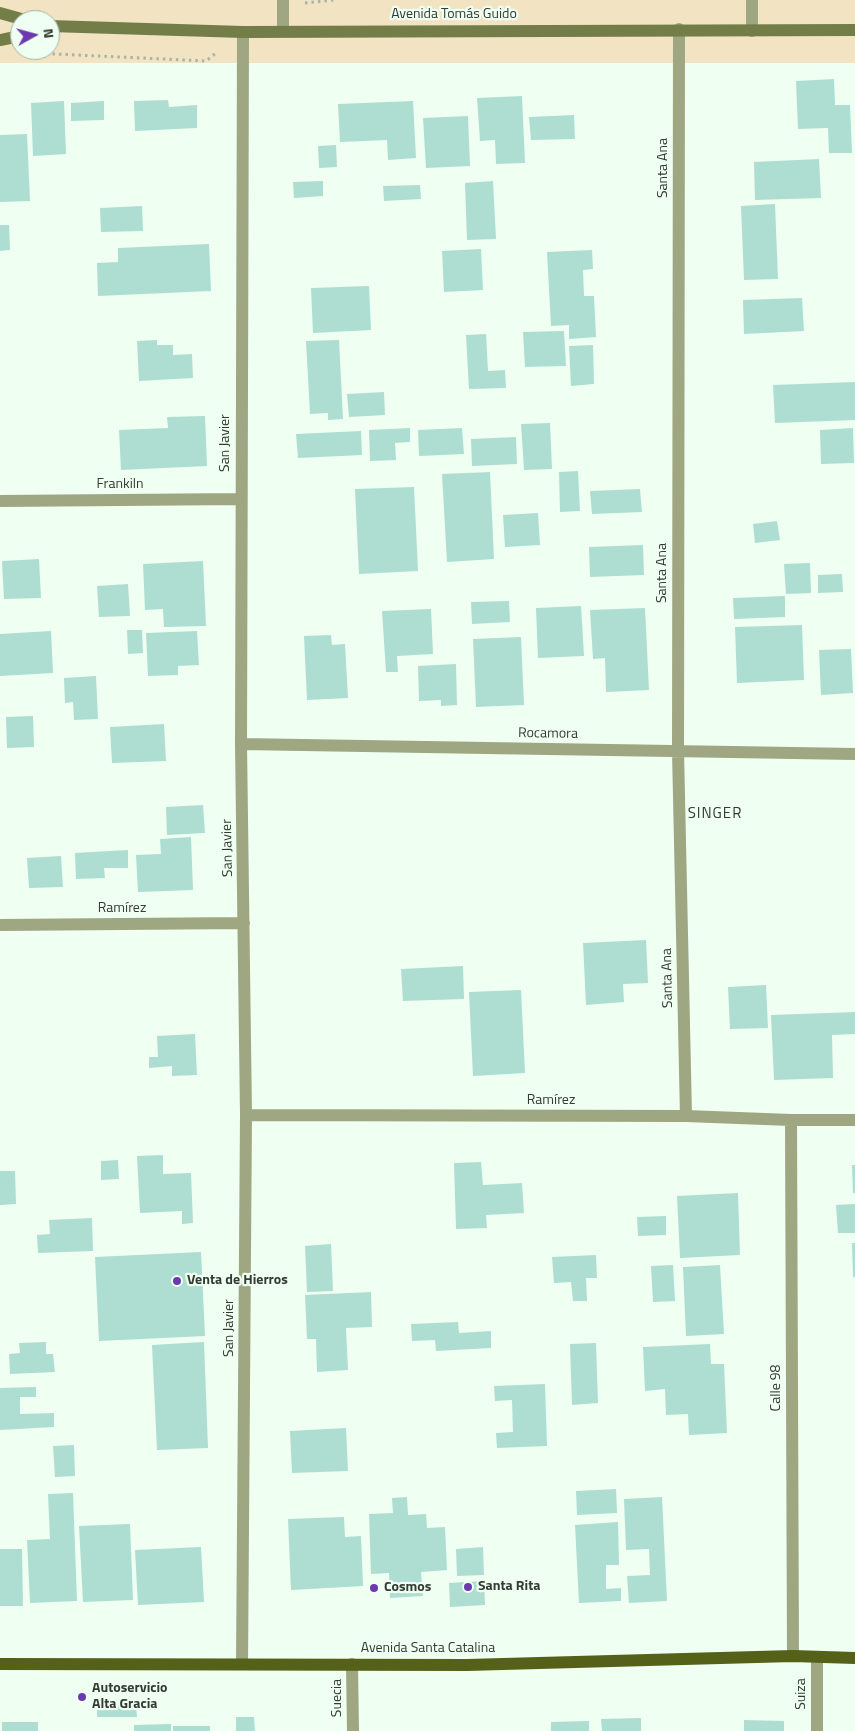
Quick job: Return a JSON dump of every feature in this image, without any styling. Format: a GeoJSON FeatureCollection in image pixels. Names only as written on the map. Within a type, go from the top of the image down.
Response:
{"type":"FeatureCollection","features":[{"type":"Feature","properties":{"kind":"main road","name":"Avenida Tomás Guido"},"geometry":{"type":"LineString","coordinates":[[60,27],[242,32],[679,29],[752,31],[855,30]]}},
{"type":"Feature","properties":{"kind":"main road","name":"Avenida Santa Catalina"},"geometry":{"type":"LineString","coordinates":[[0,1664],[467,1665],[793,1656],[855,1658]]}},
{"type":"Feature","properties":{"kind":"street"},"geometry":{"type":"LineString","coordinates":[[283,0],[283,31]]}},
{"type":"Feature","properties":{"kind":"street"},"geometry":{"type":"LineString","coordinates":[[752,0],[752,31]]}},
{"type":"Feature","properties":{"kind":"street","name":"Santa Ana"},"geometry":{"type":"LineString","coordinates":[[679,29],[678,751],[686,1116]]}},
{"type":"Feature","properties":{"kind":"street","name":"San Javier"},"geometry":{"type":"LineString","coordinates":[[242,32],[241,744],[246,1115],[242,1664]]}},
{"type":"Feature","properties":{"kind":"street","name":"Frankiln"},"geometry":{"type":"LineString","coordinates":[[0,501],[241,499]]}},
{"type":"Feature","properties":{"kind":"street","name":"Rocamora"},"geometry":{"type":"LineString","coordinates":[[241,744],[855,754]]}},
{"type":"Feature","properties":{"kind":"street","name":"Ramírez"},"geometry":{"type":"LineString","coordinates":[[0,925],[244,923]]}},
{"type":"Feature","properties":{"kind":"street","name":"Ramírez"},"geometry":{"type":"LineString","coordinates":[[246,1115],[686,1116],[790,1120],[855,1120]]}},
{"type":"Feature","properties":{"kind":"street","name":"Calle 98"},"geometry":{"type":"LineString","coordinates":[[790,1120],[793,1656]]}},
{"type":"Feature","properties":{"kind":"street","name":"Suiza"},"geometry":{"type":"LineString","coordinates":[[817,1657],[817,1731]]}},
{"type":"Feature","properties":{"kind":"street","name":"Suecia"},"geometry":{"type":"LineString","coordinates":[[352,1664],[353,1731]]}},
{"type":"Feature","properties":{"kind":"shaded area"},"geometry":{"type":"Polygon","coordinates":[[[0,0],[855,0],[855,63],[0,63],[0,0]]]}},
{"type":"Feature","properties":{"kind":"building"},"geometry":{"type":"Polygon","coordinates":[[[834,79],[835,105],[850,105],[852,153],[829,153],[828,128],[798,129],[796,81],[834,79]]]}},
{"type":"Feature","properties":{"kind":"building"},"geometry":{"type":"Polygon","coordinates":[[[522,96],[525,163],[496,164],[495,140],[480,141],[477,98],[522,96]]]}},
{"type":"Feature","properties":{"kind":"building"},"geometry":{"type":"Polygon","coordinates":[[[168,100],[169,107],[197,105],[197,128],[135,131],[134,101],[168,100]]]}},
{"type":"Feature","properties":{"kind":"building"},"geometry":{"type":"Polygon","coordinates":[[[64,101],[66,154],[33,156],[31,103],[64,101]]]}},
{"type":"Feature","properties":{"kind":"building"},"geometry":{"type":"Polygon","coordinates":[[[104,101],[104,120],[71,121],[71,103],[104,101]]]}},
{"type":"Feature","properties":{"kind":"building"},"geometry":{"type":"Polygon","coordinates":[[[413,101],[416,158],[388,160],[387,140],[340,142],[338,104],[413,101]]]}},
{"type":"Feature","properties":{"kind":"building"},"geometry":{"type":"Polygon","coordinates":[[[574,115],[575,139],[531,140],[529,117],[574,115]]]}},
{"type":"Feature","properties":{"kind":"building"},"geometry":{"type":"Polygon","coordinates":[[[468,116],[470,166],[426,168],[423,118],[468,116]]]}},
{"type":"Feature","properties":{"kind":"building"},"geometry":{"type":"Polygon","coordinates":[[[27,134],[30,201],[0,202],[0,135],[27,134]]]}},
{"type":"Feature","properties":{"kind":"building"},"geometry":{"type":"Polygon","coordinates":[[[336,145],[337,167],[319,168],[318,146],[336,145]]]}},
{"type":"Feature","properties":{"kind":"building"},"geometry":{"type":"Polygon","coordinates":[[[819,159],[821,198],[755,200],[754,162],[819,159]]]}},
{"type":"Feature","properties":{"kind":"building"},"geometry":{"type":"Polygon","coordinates":[[[323,181],[323,196],[294,198],[293,182],[323,181]]]}},
{"type":"Feature","properties":{"kind":"building"},"geometry":{"type":"Polygon","coordinates":[[[493,181],[496,239],[467,240],[465,183],[493,181]]]}},
{"type":"Feature","properties":{"kind":"building"},"geometry":{"type":"Polygon","coordinates":[[[420,185],[421,199],[384,201],[383,186],[420,185]]]}},
{"type":"Feature","properties":{"kind":"building"},"geometry":{"type":"Polygon","coordinates":[[[775,204],[778,279],[744,280],[741,206],[775,204]]]}},
{"type":"Feature","properties":{"kind":"building"},"geometry":{"type":"Polygon","coordinates":[[[142,206],[143,231],[101,232],[100,208],[142,206]]]}},
{"type":"Feature","properties":{"kind":"building"},"geometry":{"type":"Polygon","coordinates":[[[0,225],[9,225],[10,250],[0,251],[0,225]]]}},
{"type":"Feature","properties":{"kind":"building"},"geometry":{"type":"Polygon","coordinates":[[[209,244],[211,291],[98,296],[97,263],[118,262],[118,248],[209,244]]]}},
{"type":"Feature","properties":{"kind":"building"},"geometry":{"type":"Polygon","coordinates":[[[481,249],[483,290],[444,292],[442,251],[481,249]]]}},
{"type":"Feature","properties":{"kind":"building"},"geometry":{"type":"Polygon","coordinates":[[[592,250],[593,269],[583,270],[584,296],[594,296],[596,337],[569,339],[569,325],[551,326],[547,252],[592,250]]]}},
{"type":"Feature","properties":{"kind":"building"},"geometry":{"type":"Polygon","coordinates":[[[369,286],[371,330],[313,333],[311,288],[369,286]]]}},
{"type":"Feature","properties":{"kind":"building"},"geometry":{"type":"Polygon","coordinates":[[[802,298],[804,331],[744,334],[743,300],[802,298]]]}},
{"type":"Feature","properties":{"kind":"building"},"geometry":{"type":"Polygon","coordinates":[[[564,331],[566,366],[525,367],[523,332],[564,331]]]}},
{"type":"Feature","properties":{"kind":"building"},"geometry":{"type":"Polygon","coordinates":[[[486,334],[488,371],[505,370],[506,388],[469,389],[466,335],[486,334]]]}},
{"type":"Feature","properties":{"kind":"building"},"geometry":{"type":"Polygon","coordinates":[[[157,340],[157,345],[173,345],[173,355],[192,354],[193,378],[139,381],[137,341],[157,340]]]}},
{"type":"Feature","properties":{"kind":"building"},"geometry":{"type":"Polygon","coordinates":[[[339,340],[343,419],[328,420],[328,413],[310,414],[306,341],[339,340]]]}},
{"type":"Feature","properties":{"kind":"building"},"geometry":{"type":"Polygon","coordinates":[[[593,345],[594,384],[571,386],[569,346],[593,345]]]}},
{"type":"Feature","properties":{"kind":"building"},"geometry":{"type":"Polygon","coordinates":[[[855,382],[855,420],[775,423],[773,385],[855,382]]]}},
{"type":"Feature","properties":{"kind":"building"},"geometry":{"type":"Polygon","coordinates":[[[384,392],[385,415],[349,417],[347,394],[384,392]]]}},
{"type":"Feature","properties":{"kind":"building"},"geometry":{"type":"Polygon","coordinates":[[[205,416],[207,466],[121,470],[119,430],[168,428],[167,417],[205,416]]]}},
{"type":"Feature","properties":{"kind":"building"},"geometry":{"type":"Polygon","coordinates":[[[550,423],[552,469],[524,470],[521,424],[550,423]]]}},
{"type":"Feature","properties":{"kind":"building"},"geometry":{"type":"Polygon","coordinates":[[[410,428],[410,442],[395,443],[396,460],[370,461],[369,430],[410,428]]]}},
{"type":"Feature","properties":{"kind":"building"},"geometry":{"type":"Polygon","coordinates":[[[462,428],[464,454],[419,456],[418,430],[462,428]]]}},
{"type":"Feature","properties":{"kind":"building"},"geometry":{"type":"Polygon","coordinates":[[[853,428],[854,463],[821,464],[820,430],[853,428]]]}},
{"type":"Feature","properties":{"kind":"building"},"geometry":{"type":"Polygon","coordinates":[[[361,431],[362,455],[298,458],[296,434],[361,431]]]}},
{"type":"Feature","properties":{"kind":"building"},"geometry":{"type":"Polygon","coordinates":[[[516,437],[517,464],[472,466],[471,439],[516,437]]]}},
{"type":"Feature","properties":{"kind":"building"},"geometry":{"type":"Polygon","coordinates":[[[578,471],[580,511],[560,512],[559,472],[578,471]]]}},
{"type":"Feature","properties":{"kind":"building"},"geometry":{"type":"Polygon","coordinates":[[[490,472],[494,559],[447,562],[442,474],[490,472]]]}},
{"type":"Feature","properties":{"kind":"building"},"geometry":{"type":"Polygon","coordinates":[[[414,487],[418,571],[359,574],[355,489],[414,487]]]}},
{"type":"Feature","properties":{"kind":"building"},"geometry":{"type":"Polygon","coordinates":[[[640,489],[642,512],[592,514],[590,491],[640,489]]]}},
{"type":"Feature","properties":{"kind":"building"},"geometry":{"type":"Polygon","coordinates":[[[538,513],[540,545],[505,547],[503,515],[538,513]]]}},
{"type":"Feature","properties":{"kind":"building"},"geometry":{"type":"Polygon","coordinates":[[[777,521],[780,540],[755,543],[753,524],[777,521]]]}},
{"type":"Feature","properties":{"kind":"building"},"geometry":{"type":"Polygon","coordinates":[[[643,545],[644,575],[590,577],[589,547],[643,545]]]}},
{"type":"Feature","properties":{"kind":"building"},"geometry":{"type":"Polygon","coordinates":[[[39,559],[41,598],[4,599],[2,561],[39,559]]]}},
{"type":"Feature","properties":{"kind":"building"},"geometry":{"type":"Polygon","coordinates":[[[203,561],[206,626],[164,627],[163,609],[145,610],[143,564],[203,561]]]}},
{"type":"Feature","properties":{"kind":"building"},"geometry":{"type":"Polygon","coordinates":[[[810,563],[811,593],[786,594],[784,564],[810,563]]]}},
{"type":"Feature","properties":{"kind":"building"},"geometry":{"type":"Polygon","coordinates":[[[842,574],[843,592],[818,593],[818,575],[842,574]]]}},
{"type":"Feature","properties":{"kind":"building"},"geometry":{"type":"Polygon","coordinates":[[[128,584],[130,616],[99,617],[97,586],[128,584]]]}},
{"type":"Feature","properties":{"kind":"building"},"geometry":{"type":"Polygon","coordinates":[[[785,596],[785,617],[734,619],[733,598],[785,596]]]}},
{"type":"Feature","properties":{"kind":"building"},"geometry":{"type":"Polygon","coordinates":[[[509,601],[510,622],[472,624],[471,602],[509,601]]]}},
{"type":"Feature","properties":{"kind":"building"},"geometry":{"type":"Polygon","coordinates":[[[581,606],[584,656],[538,658],[536,608],[581,606]]]}},
{"type":"Feature","properties":{"kind":"building"},"geometry":{"type":"Polygon","coordinates":[[[645,608],[649,690],[606,692],[605,658],[593,659],[590,610],[645,608]]]}},
{"type":"Feature","properties":{"kind":"building"},"geometry":{"type":"Polygon","coordinates":[[[431,609],[433,654],[397,656],[398,672],[386,672],[382,611],[431,609]]]}},
{"type":"Feature","properties":{"kind":"building"},"geometry":{"type":"Polygon","coordinates":[[[802,625],[804,680],[737,683],[735,627],[802,625]]]}},
{"type":"Feature","properties":{"kind":"building"},"geometry":{"type":"Polygon","coordinates":[[[127,630],[142,630],[143,653],[128,654],[127,630]]]}},
{"type":"Feature","properties":{"kind":"building"},"geometry":{"type":"Polygon","coordinates":[[[51,631],[53,673],[0,676],[0,634],[51,631]]]}},
{"type":"Feature","properties":{"kind":"building"},"geometry":{"type":"Polygon","coordinates":[[[197,631],[199,665],[178,666],[178,675],[148,676],[146,633],[197,631]]]}},
{"type":"Feature","properties":{"kind":"building"},"geometry":{"type":"Polygon","coordinates":[[[331,635],[332,645],[345,644],[348,698],[307,700],[304,636],[331,635]]]}},
{"type":"Feature","properties":{"kind":"building"},"geometry":{"type":"Polygon","coordinates":[[[521,637],[524,705],[476,707],[473,639],[521,637]]]}},
{"type":"Feature","properties":{"kind":"building"},"geometry":{"type":"Polygon","coordinates":[[[851,649],[853,693],[821,695],[819,650],[851,649]]]}},
{"type":"Feature","properties":{"kind":"building"},"geometry":{"type":"Polygon","coordinates":[[[456,664],[457,705],[441,706],[441,700],[419,701],[418,666],[456,664]]]}},
{"type":"Feature","properties":{"kind":"building"},"geometry":{"type":"Polygon","coordinates":[[[96,676],[98,719],[74,720],[73,702],[65,703],[64,678],[96,676]]]}},
{"type":"Feature","properties":{"kind":"building"},"geometry":{"type":"Polygon","coordinates":[[[33,716],[34,747],[7,748],[6,717],[33,716]]]}},
{"type":"Feature","properties":{"kind":"building"},"geometry":{"type":"Polygon","coordinates":[[[164,724],[166,761],[112,763],[110,727],[164,724]]]}},
{"type":"Feature","properties":{"kind":"building"},"geometry":{"type":"Polygon","coordinates":[[[203,805],[205,833],[167,835],[166,807],[203,805]]]}},
{"type":"Feature","properties":{"kind":"building"},"geometry":{"type":"Polygon","coordinates":[[[191,837],[193,890],[138,892],[136,855],[161,854],[160,839],[191,837]]]}},
{"type":"Feature","properties":{"kind":"building"},"geometry":{"type":"Polygon","coordinates":[[[128,850],[128,868],[104,868],[105,878],[76,879],[75,853],[128,850]]]}},
{"type":"Feature","properties":{"kind":"building"},"geometry":{"type":"Polygon","coordinates":[[[61,856],[63,887],[29,888],[27,858],[61,856]]]}},
{"type":"Feature","properties":{"kind":"building"},"geometry":{"type":"Polygon","coordinates":[[[646,940],[648,983],[623,984],[624,1002],[586,1005],[583,943],[646,940]]]}},
{"type":"Feature","properties":{"kind":"building"},"geometry":{"type":"Polygon","coordinates":[[[463,966],[464,999],[403,1001],[401,969],[463,966]]]}},
{"type":"Feature","properties":{"kind":"building"},"geometry":{"type":"Polygon","coordinates":[[[766,985],[768,1028],[730,1029],[728,987],[766,985]]]}},
{"type":"Feature","properties":{"kind":"building"},"geometry":{"type":"Polygon","coordinates":[[[521,990],[525,1073],[473,1076],[469,992],[521,990]]]}},
{"type":"Feature","properties":{"kind":"building"},"geometry":{"type":"Polygon","coordinates":[[[855,1012],[855,1034],[832,1035],[833,1078],[774,1080],[771,1015],[855,1012]]]}},
{"type":"Feature","properties":{"kind":"building"},"geometry":{"type":"Polygon","coordinates":[[[195,1034],[197,1075],[172,1076],[172,1066],[149,1068],[149,1057],[158,1057],[157,1036],[195,1034]]]}},
{"type":"Feature","properties":{"kind":"building"},"geometry":{"type":"Polygon","coordinates":[[[163,1155],[163,1174],[191,1173],[193,1223],[182,1224],[182,1211],[140,1213],[137,1156],[163,1155]]]}},
{"type":"Feature","properties":{"kind":"building"},"geometry":{"type":"Polygon","coordinates":[[[118,1160],[119,1179],[101,1180],[101,1161],[118,1160]]]}},
{"type":"Feature","properties":{"kind":"building"},"geometry":{"type":"Polygon","coordinates":[[[481,1162],[483,1185],[522,1183],[524,1213],[486,1215],[487,1228],[456,1229],[454,1163],[481,1162]]]}},
{"type":"Feature","properties":{"kind":"building"},"geometry":{"type":"Polygon","coordinates":[[[852,1165],[855,1165],[855,1193],[853,1193],[852,1165]]]}},
{"type":"Feature","properties":{"kind":"building"},"geometry":{"type":"Polygon","coordinates":[[[0,1171],[15,1171],[16,1204],[0,1205],[0,1171]]]}},
{"type":"Feature","properties":{"kind":"building"},"geometry":{"type":"Polygon","coordinates":[[[738,1193],[740,1255],[680,1258],[677,1196],[738,1193]]]}},
{"type":"Feature","properties":{"kind":"building"},"geometry":{"type":"Polygon","coordinates":[[[855,1204],[855,1233],[838,1233],[836,1205],[855,1204]]]}},
{"type":"Feature","properties":{"kind":"building"},"geometry":{"type":"Polygon","coordinates":[[[666,1216],[666,1235],[638,1236],[637,1217],[666,1216]]]}},
{"type":"Feature","properties":{"kind":"building"},"geometry":{"type":"Polygon","coordinates":[[[92,1218],[93,1251],[38,1253],[37,1235],[50,1234],[49,1220],[92,1218]]]}},
{"type":"Feature","properties":{"kind":"building"},"geometry":{"type":"Polygon","coordinates":[[[852,1243],[855,1243],[855,1277],[853,1277],[852,1243]]]}},
{"type":"Feature","properties":{"kind":"building"},"geometry":{"type":"Polygon","coordinates":[[[331,1244],[333,1291],[307,1292],[305,1246],[331,1244]]]}},
{"type":"Feature","properties":{"kind":"building"},"geometry":{"type":"Polygon","coordinates":[[[201,1252],[205,1336],[99,1341],[95,1257],[201,1252]]]}},
{"type":"Feature","properties":{"kind":"building"},"geometry":{"type":"Polygon","coordinates":[[[596,1255],[597,1278],[586,1278],[587,1301],[573,1301],[571,1282],[554,1283],[552,1257],[596,1255]]]}},
{"type":"Feature","properties":{"kind":"building"},"geometry":{"type":"Polygon","coordinates":[[[673,1265],[675,1301],[653,1302],[651,1266],[673,1265]]]}},
{"type":"Feature","properties":{"kind":"building"},"geometry":{"type":"Polygon","coordinates":[[[720,1265],[724,1334],[686,1336],[683,1267],[720,1265]]]}},
{"type":"Feature","properties":{"kind":"building"},"geometry":{"type":"Polygon","coordinates":[[[371,1292],[372,1327],[346,1328],[348,1370],[317,1372],[316,1339],[307,1339],[305,1295],[371,1292]]]}},
{"type":"Feature","properties":{"kind":"building"},"geometry":{"type":"Polygon","coordinates":[[[458,1322],[459,1333],[491,1331],[491,1348],[436,1351],[435,1340],[412,1341],[411,1324],[458,1322]]]}},
{"type":"Feature","properties":{"kind":"building"},"geometry":{"type":"Polygon","coordinates":[[[46,1342],[46,1354],[53,1354],[55,1372],[10,1374],[9,1354],[20,1353],[19,1343],[46,1342]]]}},
{"type":"Feature","properties":{"kind":"building"},"geometry":{"type":"Polygon","coordinates":[[[204,1342],[208,1448],[157,1450],[152,1345],[204,1342]]]}},
{"type":"Feature","properties":{"kind":"building"},"geometry":{"type":"Polygon","coordinates":[[[596,1343],[598,1403],[572,1405],[570,1344],[596,1343]]]}},
{"type":"Feature","properties":{"kind":"building"},"geometry":{"type":"Polygon","coordinates":[[[710,1344],[711,1364],[724,1364],[727,1433],[689,1435],[688,1414],[666,1415],[665,1389],[645,1391],[643,1347],[710,1344]]]}},
{"type":"Feature","properties":{"kind":"building"},"geometry":{"type":"Polygon","coordinates":[[[545,1384],[547,1446],[497,1448],[496,1433],[513,1432],[512,1400],[495,1401],[494,1386],[545,1384]]]}},
{"type":"Feature","properties":{"kind":"building"},"geometry":{"type":"Polygon","coordinates":[[[36,1387],[36,1397],[20,1397],[20,1414],[54,1413],[54,1427],[0,1430],[0,1388],[36,1387]]]}},
{"type":"Feature","properties":{"kind":"building"},"geometry":{"type":"Polygon","coordinates":[[[346,1428],[348,1471],[292,1473],[290,1431],[346,1428]]]}},
{"type":"Feature","properties":{"kind":"building"},"geometry":{"type":"Polygon","coordinates":[[[74,1445],[75,1476],[55,1477],[53,1446],[74,1445]]]}},
{"type":"Feature","properties":{"kind":"building"},"geometry":{"type":"Polygon","coordinates":[[[616,1489],[617,1513],[577,1515],[576,1491],[616,1489]]]}},
{"type":"Feature","properties":{"kind":"building"},"geometry":{"type":"Polygon","coordinates":[[[73,1493],[77,1601],[30,1603],[27,1540],[50,1539],[48,1494],[73,1493]]]}},
{"type":"Feature","properties":{"kind":"building"},"geometry":{"type":"Polygon","coordinates":[[[407,1497],[408,1515],[426,1514],[427,1528],[445,1527],[447,1570],[421,1572],[423,1596],[390,1598],[389,1573],[371,1574],[369,1514],[393,1513],[392,1498],[407,1497]]]}},
{"type":"Feature","properties":{"kind":"building"},"geometry":{"type":"Polygon","coordinates":[[[662,1497],[667,1601],[629,1603],[627,1576],[650,1575],[649,1549],[626,1550],[624,1499],[662,1497]]]}},
{"type":"Feature","properties":{"kind":"building"},"geometry":{"type":"Polygon","coordinates":[[[344,1517],[345,1537],[361,1536],[363,1586],[291,1590],[288,1519],[344,1517]]]}},
{"type":"Feature","properties":{"kind":"building"},"geometry":{"type":"Polygon","coordinates":[[[618,1522],[619,1565],[606,1565],[606,1589],[621,1588],[621,1601],[579,1603],[575,1525],[618,1522]]]}},
{"type":"Feature","properties":{"kind":"building"},"geometry":{"type":"Polygon","coordinates":[[[130,1524],[133,1600],[83,1602],[79,1526],[130,1524]]]}},
{"type":"Feature","properties":{"kind":"building"},"geometry":{"type":"Polygon","coordinates":[[[201,1547],[204,1602],[138,1605],[135,1550],[201,1547]]]}},
{"type":"Feature","properties":{"kind":"building"},"geometry":{"type":"Polygon","coordinates":[[[483,1547],[484,1575],[457,1576],[456,1549],[483,1547]]]}},
{"type":"Feature","properties":{"kind":"building"},"geometry":{"type":"Polygon","coordinates":[[[0,1549],[22,1549],[23,1606],[0,1606],[0,1549]]]}},
{"type":"Feature","properties":{"kind":"building"},"geometry":{"type":"Polygon","coordinates":[[[484,1581],[485,1605],[450,1607],[449,1583],[484,1581]]]}},
{"type":"Feature","properties":{"kind":"building"},"geometry":{"type":"Polygon","coordinates":[[[136,1705],[137,1717],[97,1717],[97,1706],[136,1705]]]}},
{"type":"Feature","properties":{"kind":"building"},"geometry":{"type":"Polygon","coordinates":[[[236,1717],[254,1717],[255,1731],[236,1731],[236,1717]]]}},
{"type":"Feature","properties":{"kind":"building"},"geometry":{"type":"Polygon","coordinates":[[[641,1718],[641,1731],[602,1731],[601,1719],[641,1718]]]}},
{"type":"Feature","properties":{"kind":"building"},"geometry":{"type":"Polygon","coordinates":[[[744,1720],[784,1721],[784,1731],[744,1731],[744,1720]]]}},
{"type":"Feature","properties":{"kind":"building"},"geometry":{"type":"Polygon","coordinates":[[[589,1721],[589,1731],[551,1731],[551,1722],[589,1721]]]}},
{"type":"Feature","properties":{"kind":"building"},"geometry":{"type":"Polygon","coordinates":[[[2,1722],[38,1722],[38,1731],[2,1731],[2,1722]]]}},
{"type":"Feature","properties":{"kind":"building"},"geometry":{"type":"Polygon","coordinates":[[[171,1724],[171,1731],[134,1731],[134,1725],[171,1724]]]}},
{"type":"Feature","properties":{"kind":"building"},"geometry":{"type":"Polygon","coordinates":[[[173,1726],[210,1726],[210,1731],[173,1731],[173,1726]]]}},
{"type":"Feature","properties":{"kind":"place","name":"Venta de Hierros"},"geometry":{"type":"Point","coordinates":[177,1281]}},
{"type":"Feature","properties":{"kind":"place","name":"Santa Rita"},"geometry":{"type":"Point","coordinates":[468,1587]}},
{"type":"Feature","properties":{"kind":"place","name":"Cosmos"},"geometry":{"type":"Point","coordinates":[374,1588]}},
{"type":"Feature","properties":{"kind":"place","name":"Autoservicio Alta Gracia"},"geometry":{"type":"Point","coordinates":[82,1697]}},
{"type":"Feature","properties":{"kind":"district","name":"SINGER"},"geometry":{"type":"Point","coordinates":[715,814]}}]}
